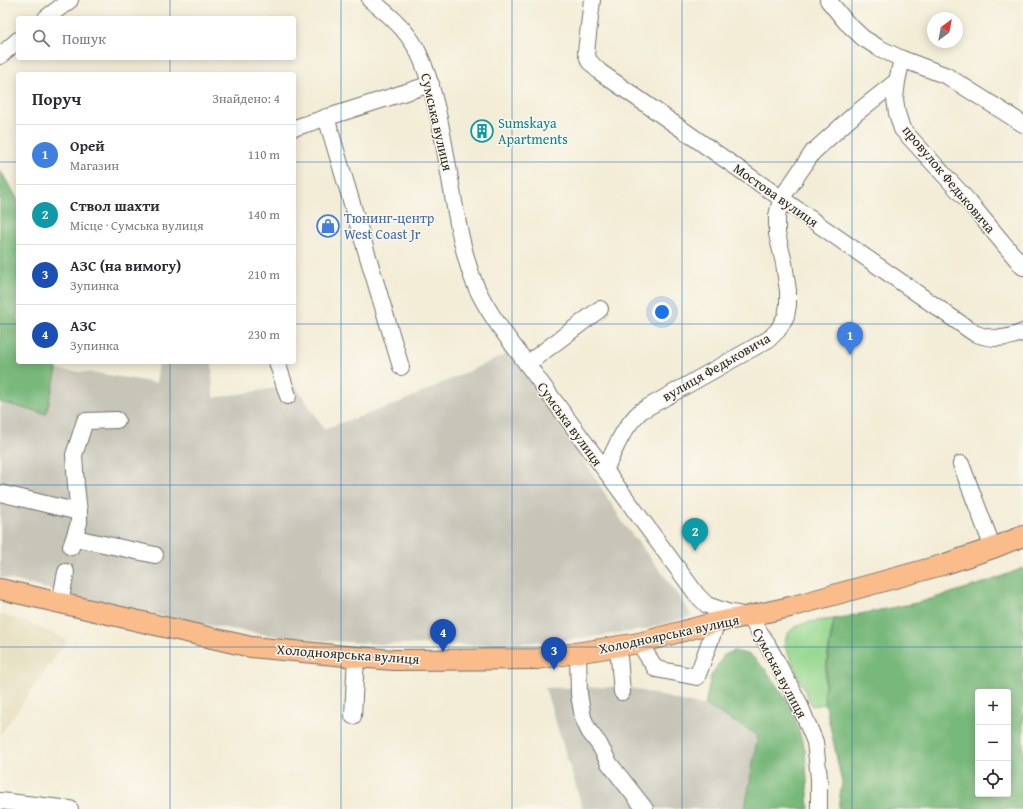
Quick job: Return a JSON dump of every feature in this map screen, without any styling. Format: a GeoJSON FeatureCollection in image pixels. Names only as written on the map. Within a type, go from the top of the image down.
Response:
{"type":"FeatureCollection","features":[{"type":"Feature","properties":{"kind":"main road","name":"Холодноярська вулиця"},"geometry":{"type":"LineString","coordinates":[[0,589],[250,647],[394,660],[536,659],[638,643],[717,622],[749,616],[877,584],[994,548],[1023,536]]}},
{"type":"Feature","properties":{"kind":"street"},"geometry":{"type":"LineString","coordinates":[[49,16],[70,0]]}},
{"type":"Feature","properties":{"kind":"street","name":"Сумська вулиця"},"geometry":{"type":"LineString","coordinates":[[370,0],[403,28],[416,48],[431,84],[445,146],[457,218],[472,275],[485,302],[501,328],[527,364],[697,595],[707,605],[727,612],[749,616],[766,642],[798,701],[815,742],[819,778],[820,809]]}},
{"type":"Feature","properties":{"kind":"street","name":"Мостова вулиця"},"geometry":{"type":"LineString","coordinates":[[592,0],[586,52],[589,61],[600,72],[974,333],[983,337],[999,339],[1023,332]]}},
{"type":"Feature","properties":{"kind":"street"},"geometry":{"type":"LineString","coordinates":[[828,0],[846,22],[863,38],[879,48],[902,59],[947,76],[1023,124]]}},
{"type":"Feature","properties":{"kind":"street"},"geometry":{"type":"LineString","coordinates":[[0,56],[16,42]]}},
{"type":"Feature","properties":{"kind":"street","name":"провулок Федьковича"},"geometry":{"type":"LineString","coordinates":[[902,59],[896,81],[895,99],[897,113],[902,129],[969,202],[1023,267]]}},
{"type":"Feature","properties":{"kind":"street","name":"вулиця Федьковича"},"geometry":{"type":"LineString","coordinates":[[605,470],[624,431],[632,419],[641,411],[769,340],[778,330],[786,316],[788,306],[788,292],[784,263],[777,234],[777,216],[781,199],[813,152],[855,114],[896,81]]}},
{"type":"Feature","properties":{"kind":"street"},"geometry":{"type":"LineString","coordinates":[[296,127],[431,84]]}},
{"type":"Feature","properties":{"kind":"street"},"geometry":{"type":"LineString","coordinates":[[326,117],[401,367]]}},
{"type":"Feature","properties":{"kind":"street"},"geometry":{"type":"LineString","coordinates":[[527,364],[600,309]]}},
{"type":"Feature","properties":{"kind":"street"},"geometry":{"type":"LineString","coordinates":[[278,364],[288,396]]}},
{"type":"Feature","properties":{"kind":"street"},"geometry":{"type":"LineString","coordinates":[[117,420],[85,421],[74,455],[76,486],[80,512],[73,543],[155,555]]}},
{"type":"Feature","properties":{"kind":"street"},"geometry":{"type":"LineString","coordinates":[[961,464],[994,548]]}},
{"type":"Feature","properties":{"kind":"street"},"geometry":{"type":"LineString","coordinates":[[0,493],[80,512]]}},
{"type":"Feature","properties":{"kind":"street"},"geometry":{"type":"LineString","coordinates":[[60,603],[66,572]]}},
{"type":"Feature","properties":{"kind":"street"},"geometry":{"type":"LineString","coordinates":[[638,643],[656,669],[697,676],[717,622]]}},
{"type":"Feature","properties":{"kind":"street"},"geometry":{"type":"LineString","coordinates":[[618,646],[622,692]]}},
{"type":"Feature","properties":{"kind":"street"},"geometry":{"type":"LineString","coordinates":[[578,653],[579,694],[583,718],[589,731],[599,744],[609,763],[645,809]]}},
{"type":"Feature","properties":{"kind":"street"},"geometry":{"type":"LineString","coordinates":[[353,716],[356,657]]}},
{"type":"Feature","properties":{"kind":"street"},"geometry":{"type":"LineString","coordinates":[[0,801],[70,809]]}},
{"type":"Feature","properties":{"kind":"shaded area"},"geometry":{"type":"Polygon","coordinates":[[[511,352],[599,484],[625,526],[666,578],[692,616],[642,630],[569,640],[482,645],[379,644],[288,638],[195,623],[98,602],[0,577],[0,402],[46,414],[57,370],[96,373],[156,383],[159,364],[212,364],[213,398],[295,385],[324,429],[396,404],[511,352]]]}},
{"type":"Feature","properties":{"kind":"shaded area"},"geometry":{"type":"Polygon","coordinates":[[[0,614],[32,624],[67,640],[0,735],[0,614]]]}},
{"type":"Feature","properties":{"kind":"shaded area"},"geometry":{"type":"Polygon","coordinates":[[[627,687],[693,704],[705,705],[758,735],[745,809],[583,809],[545,688],[627,687]]]}},
{"type":"Feature","properties":{"kind":"green space"},"geometry":{"type":"Polygon","coordinates":[[[0,170],[16,197],[16,364],[56,364],[57,370],[46,414],[0,402],[0,170]]]}},
{"type":"Feature","properties":{"kind":"green space"},"geometry":{"type":"Polygon","coordinates":[[[1023,568],[1023,809],[838,809],[842,783],[824,697],[834,619],[921,602],[987,582],[1023,568]]]}},
{"type":"Feature","properties":{"kind":"green space"},"geometry":{"type":"Polygon","coordinates":[[[834,619],[825,673],[826,704],[812,706],[784,644],[787,635],[791,630],[802,624],[834,619]]]}},
{"type":"Feature","properties":{"kind":"green space"},"geometry":{"type":"Polygon","coordinates":[[[734,651],[751,655],[766,670],[791,706],[805,750],[809,809],[745,809],[758,735],[705,705],[711,676],[724,655],[734,651]]]}},
{"type":"Feature","properties":{"kind":"tunnel"},"geometry":{"type":"LineString","coordinates":[[66,572],[71,547]]}},
{"type":"Feature","properties":{"kind":"place","name":"Sumskaya Apartments"},"geometry":{"type":"Point","coordinates":[482,131]}},
{"type":"Feature","properties":{"kind":"place","name":"Тюнинг-центр West Coast Jr"},"geometry":{"type":"Point","coordinates":[328,226]}},
{"type":"Feature","properties":{"kind":"place","name":"Орей"},"geometry":{"type":"Point","coordinates":[850,355]}},
{"type":"Feature","properties":{"kind":"place","name":"Ствол шахти"},"geometry":{"type":"Point","coordinates":[695,551]}},
{"type":"Feature","properties":{"kind":"place","name":"АЗС"},"geometry":{"type":"Point","coordinates":[443,652]}},
{"type":"Feature","properties":{"kind":"place","name":"АЗС (на вимогу)"},"geometry":{"type":"Point","coordinates":[554,670]}}]}
